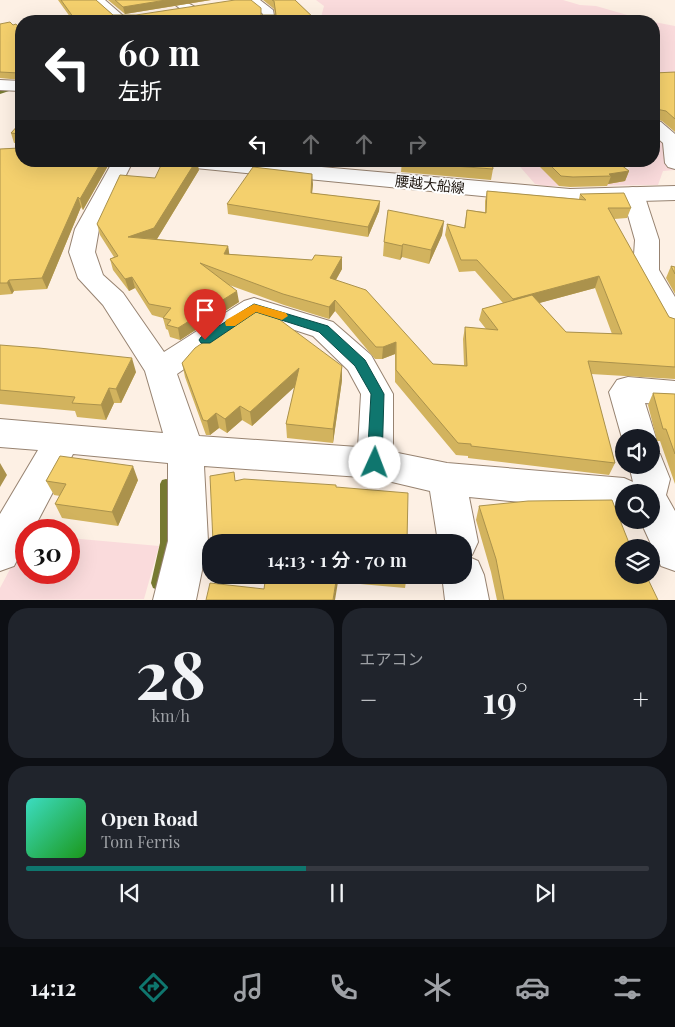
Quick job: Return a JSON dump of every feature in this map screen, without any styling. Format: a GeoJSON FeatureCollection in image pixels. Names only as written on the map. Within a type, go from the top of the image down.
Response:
{"type":"FeatureCollection","features":[{"type":"Feature","properties":{"kind":"street"},"geometry":{"type":"LineString","coordinates":[[98,0],[115,15]]}},
{"type":"Feature","properties":{"kind":"street"},"geometry":{"type":"LineString","coordinates":[[175,0],[197,15]]}},
{"type":"Feature","properties":{"kind":"street"},"geometry":{"type":"LineString","coordinates":[[253,0],[268,15]]}},
{"type":"Feature","properties":{"kind":"street"},"geometry":{"type":"LineString","coordinates":[[169,12],[207,6]]}},
{"type":"Feature","properties":{"kind":"street"},"geometry":{"type":"LineString","coordinates":[[660,131],[672,141],[675,163]]}},
{"type":"Feature","properties":{"kind":"street"},"geometry":{"type":"LineString","coordinates":[[120,167],[87,229],[82,252],[91,278],[113,299],[160,370],[186,450],[188,541],[174,600]]}},
{"type":"Feature","properties":{"kind":"street","name":"腰越大船線"},"geometry":{"type":"LineString","coordinates":[[248,167],[534,194],[570,196],[675,193]]}},
{"type":"Feature","properties":{"kind":"street"},"geometry":{"type":"LineString","coordinates":[[633,194],[647,240],[646,270],[675,322]]}},
{"type":"Feature","properties":{"kind":"street"},"geometry":{"type":"LineString","coordinates":[[160,370],[254,308],[323,329],[360,363],[377,394],[375,463]]}},
{"type":"Feature","properties":{"kind":"street"},"geometry":{"type":"LineString","coordinates":[[636,429],[626,392],[628,389],[675,394]]}},
{"type":"Feature","properties":{"kind":"street"},"geometry":{"type":"LineString","coordinates":[[0,433],[186,450],[375,463],[447,479],[615,494]]}},
{"type":"Feature","properties":{"kind":"street"},"geometry":{"type":"LineString","coordinates":[[0,552],[64,439]]}},
{"type":"Feature","properties":{"kind":"street"},"geometry":{"type":"LineString","coordinates":[[447,479],[457,534]]}},
{"type":"Feature","properties":{"kind":"street"},"geometry":{"type":"LineString","coordinates":[[660,521],[675,552]]}},
{"type":"Feature","properties":{"kind":"street"},"geometry":{"type":"LineString","coordinates":[[464,584],[467,600]]}},
{"type":"Feature","properties":{"kind":"shaded area"},"geometry":{"type":"Polygon","coordinates":[[[316,0],[563,0],[580,5],[596,6],[627,15],[322,15],[324,6],[316,0]]]}},
{"type":"Feature","properties":{"kind":"shaded area"},"geometry":{"type":"Polygon","coordinates":[[[660,23],[675,26],[675,73],[660,79],[660,23]]]}},
{"type":"Feature","properties":{"kind":"shaded area"},"geometry":{"type":"Polygon","coordinates":[[[675,138],[675,170],[663,171],[658,185],[546,186],[535,184],[520,167],[540,167],[552,177],[614,178],[630,167],[660,167],[660,139],[675,138]]]}},
{"type":"Feature","properties":{"kind":"shaded area"},"geometry":{"type":"Polygon","coordinates":[[[80,539],[159,546],[144,599],[0,600],[0,588],[15,560],[15,584],[80,584],[80,539]]]}},
{"type":"Feature","properties":{"kind":"building"},"geometry":{"type":"Polygon","coordinates":[[[61,0],[96,0],[113,15],[72,15],[61,0]]]}},
{"type":"Feature","properties":{"kind":"building"},"geometry":{"type":"Polygon","coordinates":[[[115,0],[166,0],[123,7],[115,0]]]}},
{"type":"Feature","properties":{"kind":"building"},"geometry":{"type":"Polygon","coordinates":[[[235,0],[251,0],[261,8],[261,15],[136,15],[235,0]]]}},
{"type":"Feature","properties":{"kind":"building"},"geometry":{"type":"Polygon","coordinates":[[[272,0],[295,0],[311,15],[276,15],[274,1],[272,0]]]}},
{"type":"Feature","properties":{"kind":"building"},"geometry":{"type":"Polygon","coordinates":[[[10,22],[15,24],[15,73],[0,72],[0,24],[10,22]]]}},
{"type":"Feature","properties":{"kind":"building"},"geometry":{"type":"Polygon","coordinates":[[[675,72],[675,119],[666,111],[660,110],[660,73],[675,72]]]}},
{"type":"Feature","properties":{"kind":"building"},"geometry":{"type":"Polygon","coordinates":[[[15,148],[15,167],[99,167],[80,199],[78,197],[42,278],[9,280],[7,283],[0,283],[0,149],[15,148]]]}},
{"type":"Feature","properties":{"kind":"building"},"geometry":{"type":"Polygon","coordinates":[[[160,167],[192,167],[154,228],[128,237],[228,246],[224,254],[312,260],[315,255],[342,257],[330,278],[366,290],[433,364],[467,366],[465,327],[498,330],[482,309],[532,295],[566,332],[622,334],[599,276],[513,299],[477,260],[461,260],[447,224],[465,228],[467,210],[486,213],[487,191],[586,200],[580,194],[624,193],[631,208],[608,208],[669,317],[675,319],[675,367],[588,361],[615,463],[458,443],[396,370],[396,342],[383,347],[376,347],[335,300],[329,307],[283,294],[200,263],[237,291],[178,328],[167,325],[171,320],[163,318],[171,308],[149,304],[132,277],[125,279],[110,259],[118,256],[97,224],[120,175],[155,178],[160,167]]]}},
{"type":"Feature","properties":{"kind":"building"},"geometry":{"type":"Polygon","coordinates":[[[253,167],[312,174],[311,193],[380,201],[368,227],[227,204],[253,167]]]}},
{"type":"Feature","properties":{"kind":"building"},"geometry":{"type":"Polygon","coordinates":[[[467,167],[493,167],[493,169],[467,167]]]}},
{"type":"Feature","properties":{"kind":"building"},"geometry":{"type":"Polygon","coordinates":[[[552,167],[624,167],[629,171],[609,174],[611,176],[561,176],[552,167]]]}},
{"type":"Feature","properties":{"kind":"building"},"geometry":{"type":"Polygon","coordinates":[[[388,210],[444,221],[431,250],[384,242],[388,210]]]}},
{"type":"Feature","properties":{"kind":"building"},"geometry":{"type":"Polygon","coordinates":[[[257,306],[264,308],[342,366],[333,429],[286,424],[299,368],[250,412],[240,406],[225,419],[216,413],[207,421],[203,420],[182,363],[195,348],[257,306]]]}},
{"type":"Feature","properties":{"kind":"building"},"geometry":{"type":"Polygon","coordinates":[[[0,345],[132,358],[116,389],[109,388],[101,405],[72,403],[75,397],[0,390],[0,345]]]}},
{"type":"Feature","properties":{"kind":"building"},"geometry":{"type":"Polygon","coordinates":[[[653,393],[675,394],[675,454],[666,429],[663,429],[653,393]]]}},
{"type":"Feature","properties":{"kind":"building"},"geometry":{"type":"Polygon","coordinates":[[[60,456],[133,466],[112,512],[55,504],[66,484],[46,481],[60,456]]]}},
{"type":"Feature","properties":{"kind":"building"},"geometry":{"type":"Polygon","coordinates":[[[234,472],[235,481],[244,479],[336,485],[336,487],[408,493],[407,534],[213,534],[210,476],[234,472]]]}},
{"type":"Feature","properties":{"kind":"building"},"geometry":{"type":"Polygon","coordinates":[[[612,500],[615,508],[615,529],[623,529],[627,539],[615,539],[615,584],[650,584],[658,600],[504,600],[496,559],[479,506],[528,501],[612,500]]]}},
{"type":"Feature","properties":{"kind":"building"},"geometry":{"type":"Polygon","coordinates":[[[210,584],[264,589],[265,584],[336,584],[333,600],[206,600],[210,584]]]}},
{"type":"Feature","properties":{"kind":"waterway"},"geometry":{"type":"LineString","coordinates":[[0,61],[15,74]]}},
{"type":"Feature","properties":{"kind":"waterway"},"geometry":{"type":"LineString","coordinates":[[0,92],[15,86]]}},
{"type":"Feature","properties":{"kind":"waterway"},"geometry":{"type":"LineString","coordinates":[[158,583],[166,543],[166,484]]}},
{"type":"Feature","properties":{"kind":"slow traffic"},"geometry":{"type":"LineString","coordinates":[[231,323],[254,308],[282,316]]}},
{"type":"Feature","properties":{"kind":"route"},"geometry":{"type":"LineString","coordinates":[[205,340],[254,308],[323,329],[360,363],[377,394],[375,463]]}}]}
